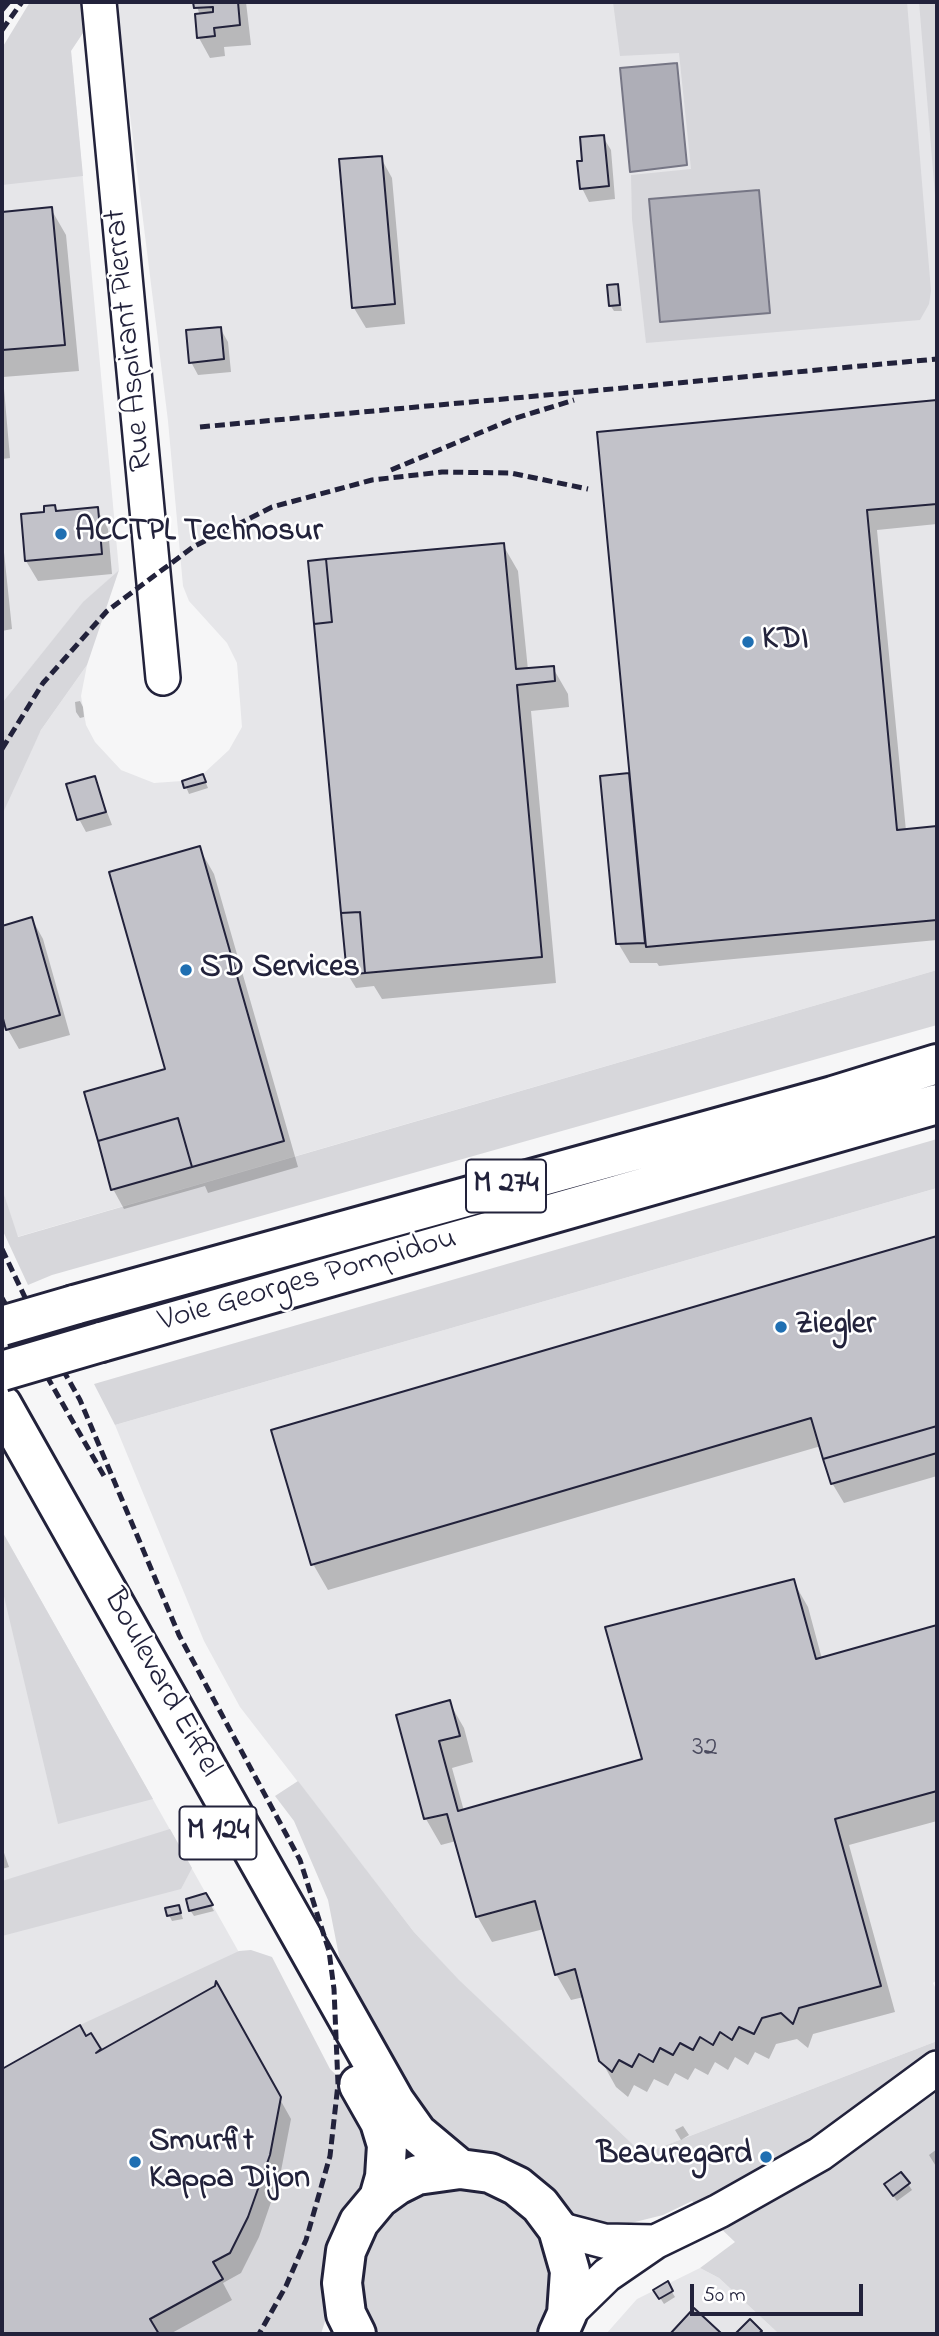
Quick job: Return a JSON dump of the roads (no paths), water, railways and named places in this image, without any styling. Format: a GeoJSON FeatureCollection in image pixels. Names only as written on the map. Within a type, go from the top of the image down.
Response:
{"type":"FeatureCollection","features":[{"type":"Feature","properties":{"kind":"main road","name":"Voie Georges Pompidou"},"geometry":{"type":"LineString","coordinates":[[2,1326],[833,1096],[937,1064]]}},
{"type":"Feature","properties":{"kind":"main road","name":"Voie Georges Pompidou"},"geometry":{"type":"LineString","coordinates":[[2,1371],[937,1104]]}},
{"type":"Feature","properties":{"kind":"main road","name":"Boulevard Eiffel"},"geometry":{"type":"LineString","coordinates":[[2,1405],[396,2102],[417,2133],[460,2169]]}},
{"type":"Feature","properties":{"kind":"main road","name":"Boulevard Eiffel"},"geometry":{"type":"LineString","coordinates":[[9,1465],[380,2122],[387,2145],[385,2177],[379,2198]]}},
{"type":"Feature","properties":{"kind":"main road"},"geometry":{"type":"LineString","coordinates":[[346,2328],[342,2283],[346,2252],[359,2222],[379,2198],[417,2175],[460,2169],[490,2174],[517,2186],[540,2205],[558,2230],[570,2271],[563,2324]]}},
{"type":"Feature","properties":{"kind":"street","name":"Rue Aspirant Pierrat"},"geometry":{"type":"LineString","coordinates":[[99,2],[163,678]]}},
{"type":"Feature","properties":{"kind":"street"},"geometry":{"type":"LineString","coordinates":[[563,2324],[607,2275],[655,2242],[719,2211],[820,2154],[937,2068]]}},
{"type":"Feature","properties":{"kind":"street"},"geometry":{"type":"LineString","coordinates":[[558,2230],[604,2241],[655,2242]]}},
{"type":"Feature","properties":{"kind":"railway"},"geometry":{"type":"LineString","coordinates":[[2,10],[9,2]]}},
{"type":"Feature","properties":{"kind":"railway"},"geometry":{"type":"LineString","coordinates":[[2,30],[22,2]]}},
{"type":"Feature","properties":{"kind":"railway"},"geometry":{"type":"LineString","coordinates":[[200,427],[937,359]]}},
{"type":"Feature","properties":{"kind":"railway"},"geometry":{"type":"LineString","coordinates":[[391,470],[513,419],[574,400]]}},
{"type":"Feature","properties":{"kind":"railway"},"geometry":{"type":"LineString","coordinates":[[2,749],[43,683],[107,611],[193,547],[272,507],[372,480],[442,472],[511,473],[588,489]]}},
{"type":"Feature","properties":{"kind":"railway"},"geometry":{"type":"LineString","coordinates":[[2,1249],[40,1329],[80,1400],[179,1635],[300,1860],[329,1951],[334,1989],[338,2084],[330,2156],[306,2240],[286,2286],[259,2334]]}},
{"type":"Feature","properties":{"kind":"railway"},"geometry":{"type":"LineString","coordinates":[[2,1298],[104,1476]]}},
{"type":"Feature","properties":{"kind":"place","name":"ACCTPL Technosur"},"geometry":{"type":"Point","coordinates":[61,534]}},
{"type":"Feature","properties":{"kind":"place","name":"KDI"},"geometry":{"type":"Point","coordinates":[748,642]}},
{"type":"Feature","properties":{"kind":"place","name":"SD Services"},"geometry":{"type":"Point","coordinates":[186,970]}},
{"type":"Feature","properties":{"kind":"place","name":"Ziegler"},"geometry":{"type":"Point","coordinates":[781,1327]}},
{"type":"Feature","properties":{"kind":"place","name":"Beauregard"},"geometry":{"type":"Point","coordinates":[766,2157]}},
{"type":"Feature","properties":{"kind":"place","name":"Smurfit Kappa Dijon"},"geometry":{"type":"Point","coordinates":[135,2162]}}]}
